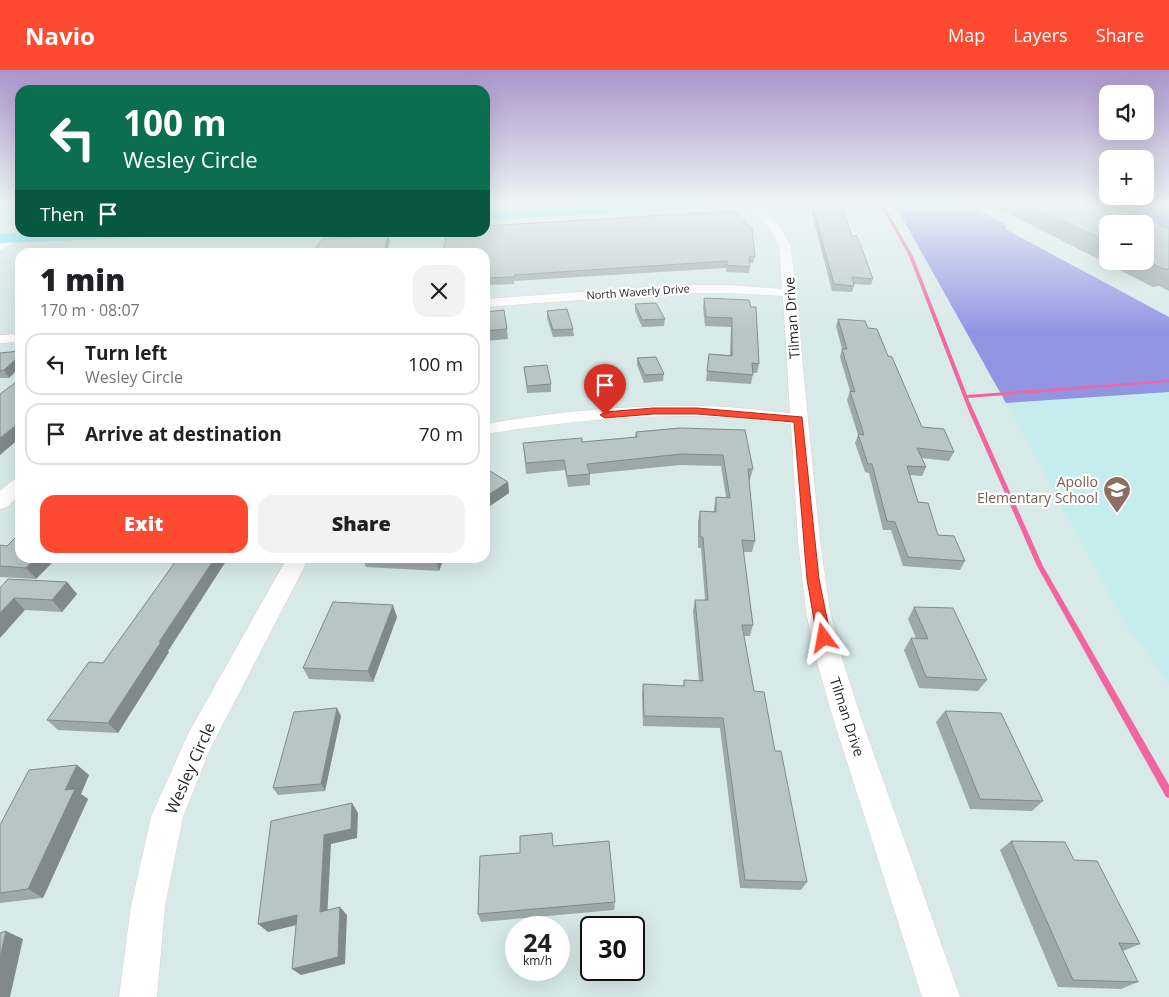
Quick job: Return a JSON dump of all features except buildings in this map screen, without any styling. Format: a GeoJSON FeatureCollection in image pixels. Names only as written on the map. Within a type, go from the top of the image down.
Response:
{"type":"FeatureCollection","features":[{"type":"Feature","properties":{"kind":"street","name":"Tilman Drive"},"geometry":{"type":"LineString","coordinates":[[785,246],[813,579],[827,652],[847,718],[941,997]]}},
{"type":"Feature","properties":{"kind":"street","name":"North Waverly Drive"},"geometry":{"type":"LineString","coordinates":[[490,303],[694,288],[790,293]]}},
{"type":"Feature","properties":{"kind":"street"},"geometry":{"type":"LineString","coordinates":[[0,339],[15,338]]}},
{"type":"Feature","properties":{"kind":"street"},"geometry":{"type":"LineString","coordinates":[[490,428],[653,411],[728,412],[798,419]]}},
{"type":"Feature","properties":{"kind":"street"},"geometry":{"type":"LineString","coordinates":[[0,502],[15,488]]}},
{"type":"Feature","properties":{"kind":"street","name":"Wesley Circle"},"geometry":{"type":"LineString","coordinates":[[138,997],[148,906],[167,818],[199,741],[295,563]]}},
{"type":"Feature","properties":{"kind":"shaded area"},"geometry":{"type":"Polygon","coordinates":[[[918,246],[1037,246],[1169,317],[1169,392],[1006,403],[918,246]]]}},
{"type":"Feature","properties":{"kind":"shaded area","name":"Apollo Elementary School"},"geometry":{"type":"Polygon","coordinates":[[[1169,392],[1169,685],[1126,625],[1006,403],[1169,392]]]}},
{"type":"Feature","properties":{"kind":"waterway"},"geometry":{"type":"LineString","coordinates":[[905,246],[911,256],[970,409],[1040,566],[1169,794]]}},
{"type":"Feature","properties":{"kind":"waterway"},"geometry":{"type":"LineString","coordinates":[[966,397],[1169,381]]}},
{"type":"Feature","properties":{"kind":"place","name":"Apollo Elementary School"},"geometry":{"type":"Point","coordinates":[1117,514]}},
{"type":"Feature","properties":{"kind":"route"},"geometry":{"type":"LineString","coordinates":[[605,415],[653,411],[697,411],[798,419],[813,579],[824,638]]}}]}
